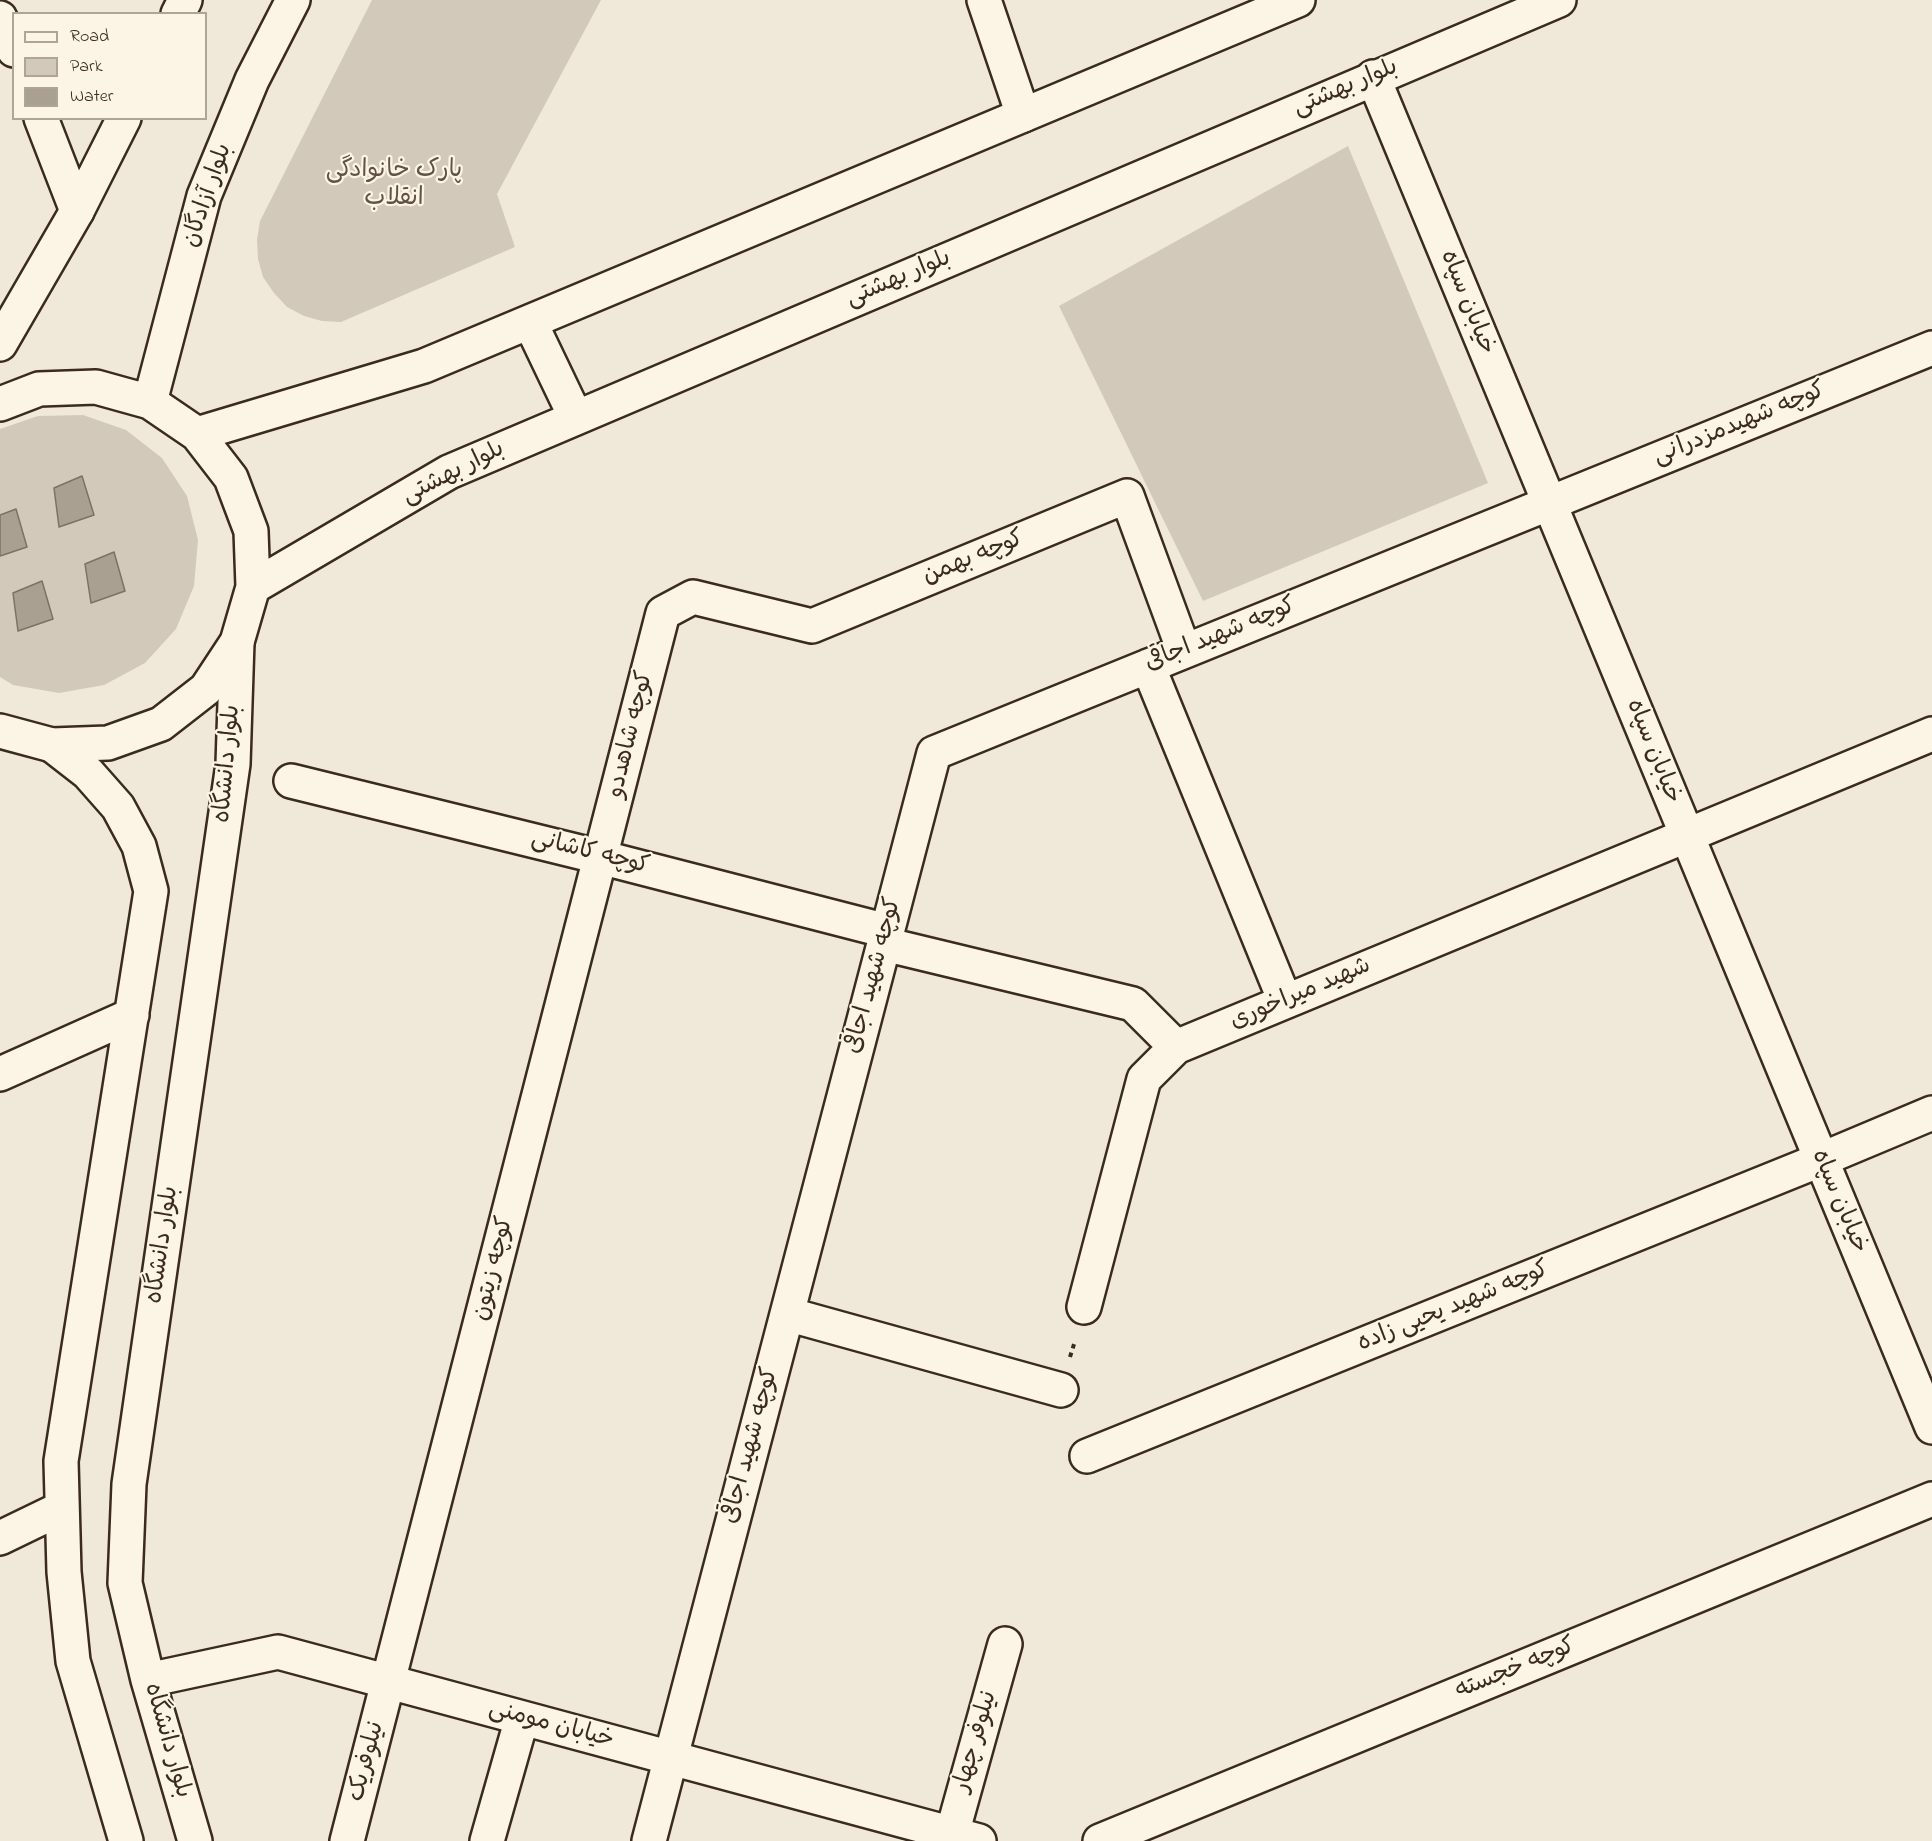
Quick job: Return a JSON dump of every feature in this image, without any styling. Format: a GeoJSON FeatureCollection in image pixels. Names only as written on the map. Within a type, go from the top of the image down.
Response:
{"type":"FeatureCollection","features":[{"type":"Feature","properties":{"kind":"street"},"geometry":{"type":"LineString","coordinates":[[169,12],[183,0]]}},
{"type":"Feature","properties":{"kind":"street","name":"بلوار آزادگان"},"geometry":{"type":"LineString","coordinates":[[150,402],[204,196],[252,80],[293,0]]}},
{"type":"Feature","properties":{"kind":"street"},"geometry":{"type":"LineString","coordinates":[[984,0],[1023,115]]}},
{"type":"Feature","properties":{"kind":"street"},"geometry":{"type":"LineString","coordinates":[[197,434],[424,366],[1298,0]]}},
{"type":"Feature","properties":{"kind":"street","name":"بلوار بهشتی"},"geometry":{"type":"LineString","coordinates":[[253,587],[448,472],[1559,0]]}},
{"type":"Feature","properties":{"kind":"street","name":"خیابان سپاه"},"geometry":{"type":"LineString","coordinates":[[1373,78],[1932,1427]]}},
{"type":"Feature","properties":{"kind":"street"},"geometry":{"type":"LineString","coordinates":[[41,120],[77,211]]}},
{"type":"Feature","properties":{"kind":"street"},"geometry":{"type":"LineString","coordinates":[[0,344],[77,211],[123,120]]}},
{"type":"Feature","properties":{"kind":"street"},"geometry":{"type":"LineString","coordinates":[[530,322],[576,418]]}},
{"type":"Feature","properties":{"kind":"street","name":"کوچه شهیدمزدرانی"},"geometry":{"type":"LineString","coordinates":[[1549,503],[1932,348]]}},
{"type":"Feature","properties":{"kind":"street"},"geometry":{"type":"LineString","coordinates":[[0,404],[39,389],[96,387],[150,402],[197,434],[231,478],[251,531],[253,587],[237,642],[206,689],[161,724],[108,743],[52,746],[0,731]]}},
{"type":"Feature","properties":{"kind":"street","name":"کوچه بهمن"},"geometry":{"type":"LineString","coordinates":[[663,613],[693,597],[812,626],[1128,496],[1184,651]]}},
{"type":"Feature","properties":{"kind":"street","name":"کوچه شهید اجاقی"},"geometry":{"type":"LineString","coordinates":[[649,1841],[934,753],[1549,503]]}},
{"type":"Feature","properties":{"kind":"street","name":"کوچه شاهددو"},"geometry":{"type":"LineString","coordinates":[[600,856],[663,613]]}},
{"type":"Feature","properties":{"kind":"street","name":"بلوار دانشگاه"},"geometry":{"type":"LineString","coordinates":[[195,1841],[148,1680],[124,1583],[129,1484],[233,764],[237,642]]}},
{"type":"Feature","properties":{"kind":"street"},"geometry":{"type":"LineString","coordinates":[[1148,666],[1285,1001]]}},
{"type":"Feature","properties":{"kind":"street","name":"شهید میراخوری"},"geometry":{"type":"LineString","coordinates":[[1084,1307],[1144,1079],[1176,1047],[1932,734]]}},
{"type":"Feature","properties":{"kind":"street"},"geometry":{"type":"LineString","coordinates":[[52,746],[88,772],[118,807],[139,846],[151,891],[62,1461],[64,1572],[73,1661],[126,1841]]}},
{"type":"Feature","properties":{"kind":"street","name":"کوچه کاشانی"},"geometry":{"type":"LineString","coordinates":[[291,781],[600,856],[886,938],[1133,1004],[1176,1047]]}},
{"type":"Feature","properties":{"kind":"street","name":"کوچه زیتون"},"geometry":{"type":"LineString","coordinates":[[389,1682],[600,856]]}},
{"type":"Feature","properties":{"kind":"street"},"geometry":{"type":"LineString","coordinates":[[0,1074],[132,1015]]}},
{"type":"Feature","properties":{"kind":"street","name":"کوچه شهید یحیی زاده"},"geometry":{"type":"LineString","coordinates":[[1087,1456],[1821,1160],[1932,1113]]}},
{"type":"Feature","properties":{"kind":"street"},"geometry":{"type":"LineString","coordinates":[[787,1314],[1061,1390]]}},
{"type":"Feature","properties":{"kind":"street","name":"کوچه خجسته"},"geometry":{"type":"LineString","coordinates":[[1100,1841],[1932,1499]]}},
{"type":"Feature","properties":{"kind":"street"},"geometry":{"type":"LineString","coordinates":[[0,1538],[62,1508]]}},
{"type":"Feature","properties":{"kind":"street","name":"نیلوفر چهار"},"geometry":{"type":"LineString","coordinates":[[961,1838],[1005,1644]]}},
{"type":"Feature","properties":{"kind":"street","name":"خیابان مومنی"},"geometry":{"type":"LineString","coordinates":[[148,1680],[278,1652],[961,1838]]}},
{"type":"Feature","properties":{"kind":"street","name":"نیلوفریک"},"geometry":{"type":"LineString","coordinates":[[347,1841],[389,1682]]}},
{"type":"Feature","properties":{"kind":"street"},"geometry":{"type":"LineString","coordinates":[[487,1841],[522,1718]]}},
{"type":"Feature","properties":{"kind":"green space","name":"پارک خانوادگی انقلاب"},"geometry":{"type":"Polygon","coordinates":[[[372,0],[601,0],[497,194],[515,247],[341,322],[322,321],[304,316],[287,307],[274,293],[263,277],[258,259],[257,240],[260,221],[372,0]]]}},
{"type":"Feature","properties":{"kind":"green space"},"geometry":{"type":"Polygon","coordinates":[[[1348,146],[1488,483],[1203,601],[1059,306],[1348,146]]]}},
{"type":"Feature","properties":{"kind":"green space"},"geometry":{"type":"Polygon","coordinates":[[[83,415],[126,430],[162,458],[187,496],[198,540],[194,586],[176,629],[145,663],[104,685],[59,693],[13,685],[0,677],[0,429],[38,416],[83,415]]]}},
{"type":"Feature","properties":{"kind":"water"},"geometry":{"type":"Polygon","coordinates":[[[82,476],[94,515],[59,527],[54,488],[82,476]]]}},
{"type":"Feature","properties":{"kind":"water"},"geometry":{"type":"Polygon","coordinates":[[[16,509],[27,547],[0,556],[0,515],[16,509]]]}},
{"type":"Feature","properties":{"kind":"water"},"geometry":{"type":"Polygon","coordinates":[[[114,552],[125,591],[91,603],[85,564],[114,552]]]}},
{"type":"Feature","properties":{"kind":"water"},"geometry":{"type":"Polygon","coordinates":[[[42,581],[53,619],[18,631],[13,593],[42,581]]]}}]}
